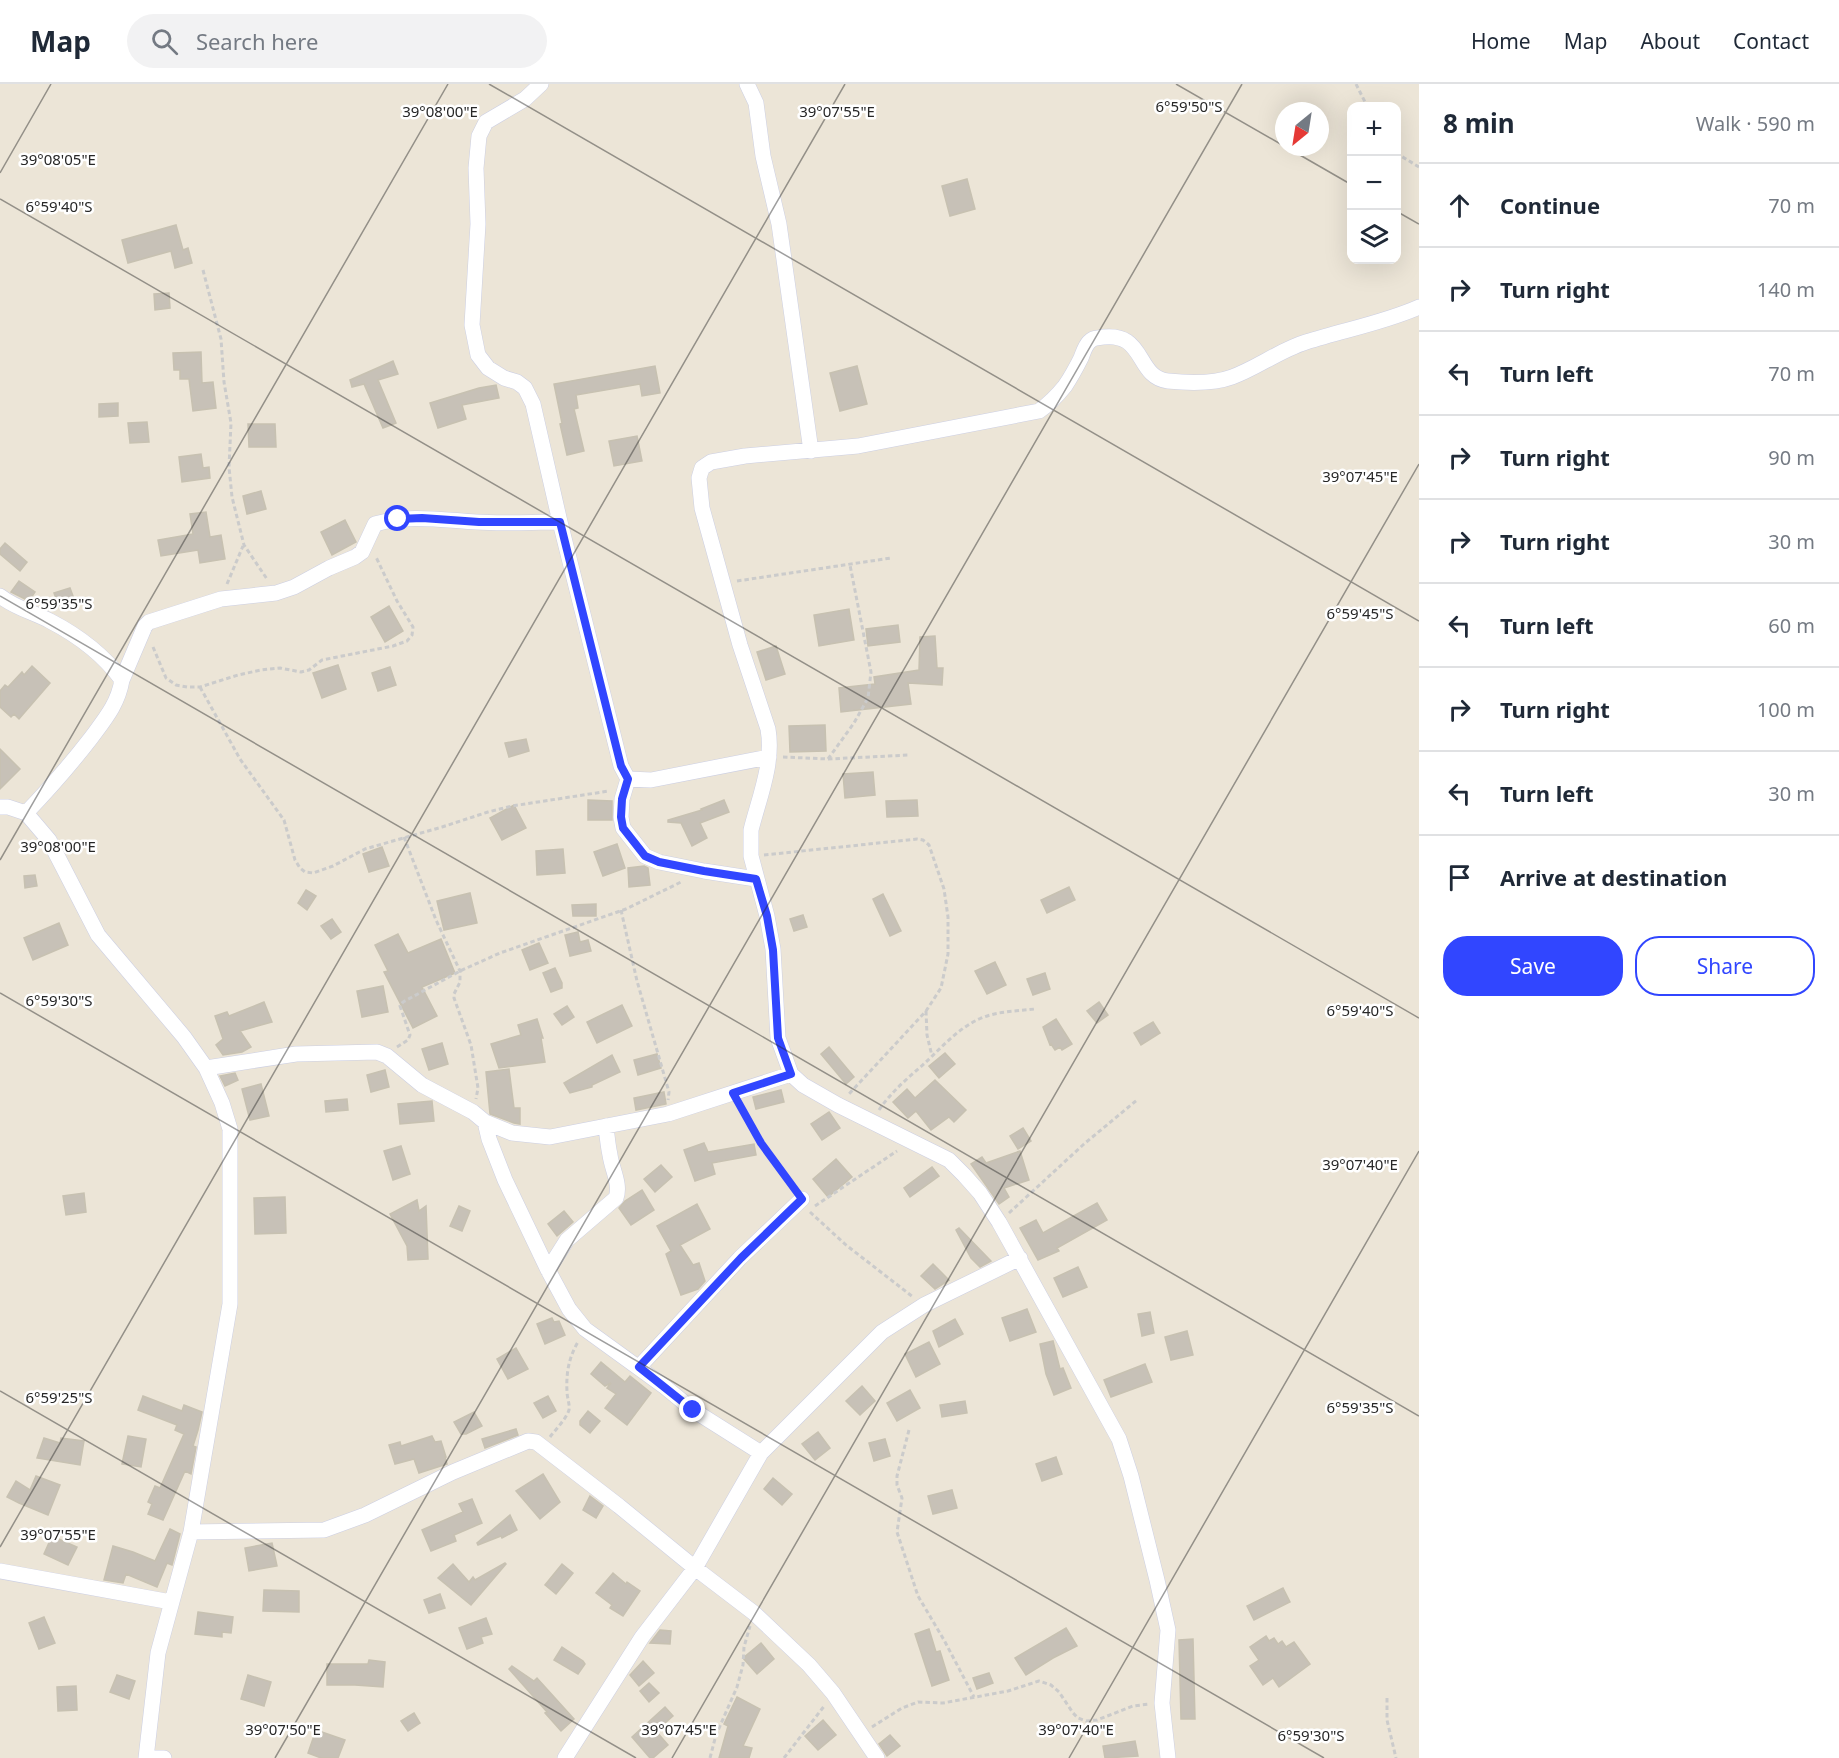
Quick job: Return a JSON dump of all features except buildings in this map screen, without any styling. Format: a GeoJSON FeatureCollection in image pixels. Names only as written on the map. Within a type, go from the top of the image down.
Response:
{"type":"FeatureCollection","features":[{"type":"Feature","properties":{"kind":"street"},"geometry":{"type":"LineString","coordinates":[[747,84],[756,103],[764,156],[779,224],[811,451]]}},
{"type":"Feature","properties":{"kind":"street"},"geometry":{"type":"LineString","coordinates":[[537,86],[525,99],[486,122],[479,136],[476,168],[478,224],[472,325],[478,355],[488,368],[525,388],[533,404],[560,522],[627,783],[622,799],[623,828],[645,856],[659,862],[756,879]]}},
{"type":"Feature","properties":{"kind":"street"},"geometry":{"type":"LineString","coordinates":[[1168,1758],[1162,1703],[1168,1630],[1131,1476],[1119,1439],[1020,1258],[980,1193],[949,1160],[913,1140],[838,1105],[803,1085],[791,1074],[778,1038],[773,950],[767,916],[751,856],[751,831],[769,757],[768,729],[740,645],[702,508],[699,478],[702,468],[711,462],[745,456],[858,446],[1039,411],[1051,403],[1080,360],[1087,343],[1096,338],[1122,338],[1130,343],[1150,372],[1164,380],[1213,381],[1231,377],[1304,342],[1374,323],[1419,307]]}},
{"type":"Feature","properties":{"kind":"street"},"geometry":{"type":"LineString","coordinates":[[26,813],[68,768],[114,707],[122,680],[149,622],[221,599],[276,593],[294,587],[362,552],[375,524],[398,519],[422,518],[479,522],[560,522]]}},
{"type":"Feature","properties":{"kind":"street"},"geometry":{"type":"LineString","coordinates":[[0,596],[9,603],[50,621],[92,646],[122,680]]}},
{"type":"Feature","properties":{"kind":"street"},"geometry":{"type":"LineString","coordinates":[[627,783],[769,757]]}},
{"type":"Feature","properties":{"kind":"street"},"geometry":{"type":"LineString","coordinates":[[0,807],[26,813],[49,840],[98,935],[184,1037],[206,1068],[222,1103],[230,1129],[230,1304],[191,1532],[158,1653],[146,1758],[164,1758]]}},
{"type":"Feature","properties":{"kind":"street"},"geometry":{"type":"LineString","coordinates":[[206,1068],[296,1054],[378,1052],[422,1085],[479,1117],[512,1133],[550,1137],[668,1114],[791,1074]]}},
{"type":"Feature","properties":{"kind":"street"},"geometry":{"type":"LineString","coordinates":[[479,1117],[506,1180],[569,1310],[585,1329],[639,1367],[693,1410],[718,1428],[761,1453]]}},
{"type":"Feature","properties":{"kind":"street"},"geometry":{"type":"LineString","coordinates":[[548,1270],[567,1240],[616,1198],[618,1186],[610,1156],[606,1126]]}},
{"type":"Feature","properties":{"kind":"street"},"geometry":{"type":"LineString","coordinates":[[639,1367],[741,1258],[802,1199]]}},
{"type":"Feature","properties":{"kind":"street"},"geometry":{"type":"LineString","coordinates":[[565,1758],[642,1637],[695,1568],[761,1453],[882,1332],[924,1305],[1020,1258]]}},
{"type":"Feature","properties":{"kind":"street"},"geometry":{"type":"LineString","coordinates":[[191,1532],[324,1530],[365,1515],[453,1472],[528,1441],[536,1442],[753,1613],[809,1665],[833,1693],[877,1758]]}},
{"type":"Feature","properties":{"kind":"street"},"geometry":{"type":"LineString","coordinates":[[0,1571],[171,1602]]}},
{"type":"Feature","properties":{"kind":"path"},"geometry":{"type":"LineString","coordinates":[[1356,84],[1365,102]]}},
{"type":"Feature","properties":{"kind":"path"},"geometry":{"type":"LineString","coordinates":[[1401,156],[1419,167]]}},
{"type":"Feature","properties":{"kind":"path"},"geometry":{"type":"LineString","coordinates":[[203,270],[221,339],[224,382],[231,423],[229,467],[232,497],[244,545],[276,593]]}},
{"type":"Feature","properties":{"kind":"path"},"geometry":{"type":"LineString","coordinates":[[143,631],[157,654],[166,678],[176,685],[200,687],[261,670],[280,668],[301,672],[309,670],[322,660],[393,646],[407,641],[412,627],[396,601],[368,539]]}},
{"type":"Feature","properties":{"kind":"path"},"geometry":{"type":"LineString","coordinates":[[221,599],[244,545]]}},
{"type":"Feature","properties":{"kind":"path"},"geometry":{"type":"LineString","coordinates":[[724,583],[891,558]]}},
{"type":"Feature","properties":{"kind":"path"},"geometry":{"type":"LineString","coordinates":[[828,759],[854,723],[868,698],[871,672],[850,564]]}},
{"type":"Feature","properties":{"kind":"path"},"geometry":{"type":"LineString","coordinates":[[200,687],[240,759],[284,820],[295,860],[305,872],[313,873],[333,866],[365,849],[512,806],[627,783]]}},
{"type":"Feature","properties":{"kind":"path"},"geometry":{"type":"LineString","coordinates":[[769,757],[828,759],[908,755]]}},
{"type":"Feature","properties":{"kind":"path"},"geometry":{"type":"LineString","coordinates":[[404,837],[436,920],[460,971],[460,982],[454,998],[471,1045],[478,1088],[479,1117]]}},
{"type":"Feature","properties":{"kind":"path"},"geometry":{"type":"LineString","coordinates":[[751,856],[916,839],[923,840],[929,845],[944,889],[948,917],[948,954],[941,988],[926,1011],[838,1105]]}},
{"type":"Feature","properties":{"kind":"path"},"geometry":{"type":"LineString","coordinates":[[383,1054],[408,1040],[410,1035],[400,1006],[403,1002],[460,971],[500,953],[621,910],[704,871]]}},
{"type":"Feature","properties":{"kind":"path"},"geometry":{"type":"LineString","coordinates":[[621,910],[669,1092],[668,1114]]}},
{"type":"Feature","properties":{"kind":"path"},"geometry":{"type":"LineString","coordinates":[[872,1122],[896,1089],[958,1032],[984,1017],[1035,1009]]}},
{"type":"Feature","properties":{"kind":"path"},"geometry":{"type":"LineString","coordinates":[[926,1011],[927,1035],[932,1056]]}},
{"type":"Feature","properties":{"kind":"path"},"geometry":{"type":"LineString","coordinates":[[733,1093],[761,1143],[802,1199]]}},
{"type":"Feature","properties":{"kind":"path"},"geometry":{"type":"LineString","coordinates":[[999,1222],[1084,1144],[1137,1100]]}},
{"type":"Feature","properties":{"kind":"path"},"geometry":{"type":"LineString","coordinates":[[913,1140],[808,1210],[846,1245],[924,1305]]}},
{"type":"Feature","properties":{"kind":"path"},"geometry":{"type":"LineString","coordinates":[[543,1446],[568,1413],[570,1406],[566,1379],[568,1364],[585,1329]]}},
{"type":"Feature","properties":{"kind":"path"},"geometry":{"type":"LineString","coordinates":[[909,1430],[897,1476],[897,1485],[902,1498],[897,1533],[918,1596],[945,1640],[974,1697]]}},
{"type":"Feature","properties":{"kind":"path"},"geometry":{"type":"LineString","coordinates":[[710,1758],[716,1735],[737,1687],[753,1613]]}},
{"type":"Feature","properties":{"kind":"path"},"geometry":{"type":"LineString","coordinates":[[862,1734],[902,1708],[918,1702],[943,1703],[1008,1690],[1039,1681],[1051,1685],[1059,1692],[1073,1713],[1086,1721],[1097,1720],[1133,1706],[1162,1703]]}},
{"type":"Feature","properties":{"kind":"path"},"geometry":{"type":"LineString","coordinates":[[784,1758],[833,1693]]}},
{"type":"Feature","properties":{"kind":"path"},"geometry":{"type":"LineString","coordinates":[[1387,1698],[1388,1720],[1396,1758]]}},
{"type":"Feature","properties":{"kind":"route"},"geometry":{"type":"LineString","coordinates":[[398,519],[560,522],[621,766],[628,779],[622,799],[623,828],[645,856],[659,862],[756,879],[767,916],[773,950],[778,1038],[791,1074],[733,1093],[761,1143],[802,1199],[741,1258],[639,1367],[693,1410]]}}]}
